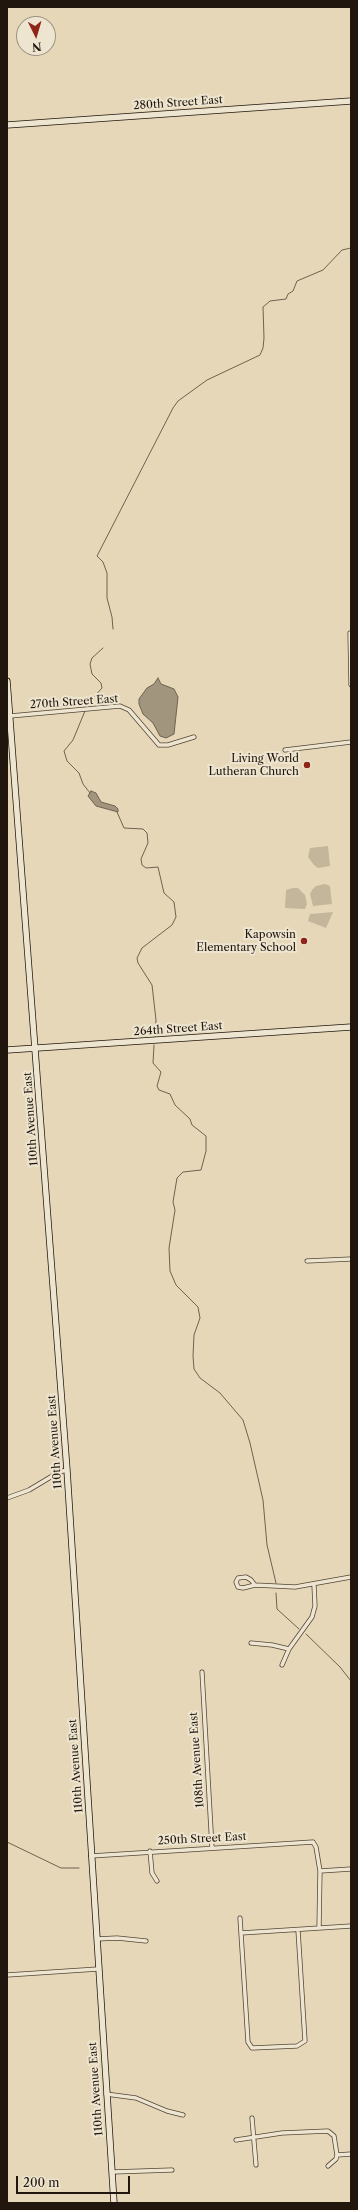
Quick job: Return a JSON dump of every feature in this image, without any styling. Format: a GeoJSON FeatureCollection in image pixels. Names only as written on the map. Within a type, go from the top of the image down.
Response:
{"type":"FeatureCollection","features":[{"type":"Feature","properties":{"kind":"street","name":"280th Street East"},"geometry":{"type":"LineString","coordinates":[[7,124],[351,101]]}},
{"type":"Feature","properties":{"kind":"street"},"geometry":{"type":"LineString","coordinates":[[350,633],[351,684]]}},
{"type":"Feature","properties":{"kind":"street","name":"110th Avenue East"},"geometry":{"type":"LineString","coordinates":[[7,681],[67,1470],[114,2203]]}},
{"type":"Feature","properties":{"kind":"street","name":"270th Street East"},"geometry":{"type":"LineString","coordinates":[[10,716],[120,706],[129,710],[154,741],[160,744],[168,745],[194,737]]}},
{"type":"Feature","properties":{"kind":"street"},"geometry":{"type":"LineString","coordinates":[[285,750],[351,742]]}},
{"type":"Feature","properties":{"kind":"street","name":"264th Street East"},"geometry":{"type":"LineString","coordinates":[[7,1050],[351,1027]]}},
{"type":"Feature","properties":{"kind":"street"},"geometry":{"type":"LineString","coordinates":[[306,1261],[351,1259]]}},
{"type":"Feature","properties":{"kind":"street"},"geometry":{"type":"LineString","coordinates":[[7,1498],[29,1490],[59,1472],[67,1470]]}},
{"type":"Feature","properties":{"kind":"street"},"geometry":{"type":"LineString","coordinates":[[255,1585],[246,1577],[238,1578],[236,1582],[236,1585],[241,1588],[255,1585],[281,1587],[314,1585],[338,1578],[351,1577]]}},
{"type":"Feature","properties":{"kind":"street"},"geometry":{"type":"LineString","coordinates":[[282,1665],[289,1650],[312,1617],[314,1606],[314,1585]]}},
{"type":"Feature","properties":{"kind":"street"},"geometry":{"type":"LineString","coordinates":[[251,1643],[272,1644],[289,1650]]}},
{"type":"Feature","properties":{"kind":"street","name":"108th Avenue East"},"geometry":{"type":"LineString","coordinates":[[202,1672],[212,1848]]}},
{"type":"Feature","properties":{"kind":"street","name":"250th Street East"},"geometry":{"type":"LineString","coordinates":[[91,1856],[150,1851],[313,1842],[316,1847],[320,1870]]}},
{"type":"Feature","properties":{"kind":"street"},"geometry":{"type":"LineString","coordinates":[[150,1851],[152,1873],[157,1881]]}},
{"type":"Feature","properties":{"kind":"street"},"geometry":{"type":"LineString","coordinates":[[319,1928],[320,1870],[351,1869]]}},
{"type":"Feature","properties":{"kind":"street"},"geometry":{"type":"LineString","coordinates":[[240,1918],[248,2042],[250,2048],[296,2046],[303,2043],[305,2038],[298,1930]]}},
{"type":"Feature","properties":{"kind":"street"},"geometry":{"type":"LineString","coordinates":[[241,1934],[351,1926]]}},
{"type":"Feature","properties":{"kind":"street"},"geometry":{"type":"LineString","coordinates":[[97,1939],[117,1938],[146,1941]]}},
{"type":"Feature","properties":{"kind":"street"},"geometry":{"type":"LineString","coordinates":[[7,1975],[98,1969]]}},
{"type":"Feature","properties":{"kind":"street"},"geometry":{"type":"LineString","coordinates":[[106,2094],[136,2098],[167,2111],[182,2115]]}},
{"type":"Feature","properties":{"kind":"street"},"geometry":{"type":"LineString","coordinates":[[252,2118],[256,2165]]}},
{"type":"Feature","properties":{"kind":"street"},"geometry":{"type":"LineString","coordinates":[[236,2140],[309,2131],[332,2133],[337,2155],[334,2161],[328,2166]]}},
{"type":"Feature","properties":{"kind":"street"},"geometry":{"type":"LineString","coordinates":[[337,2155],[351,2154]]}},
{"type":"Feature","properties":{"kind":"street"},"geometry":{"type":"LineString","coordinates":[[112,2172],[172,2170]]}},
{"type":"Feature","properties":{"kind":"shaded area"},"geometry":{"type":"Polygon","coordinates":[[[158,678],[161,684],[174,689],[178,697],[174,734],[166,738],[160,736],[153,723],[143,714],[139,704],[139,699],[147,688],[154,684],[158,678]]]}},
{"type":"Feature","properties":{"kind":"shaded area"},"geometry":{"type":"Polygon","coordinates":[[[91,791],[96,793],[101,802],[115,806],[118,809],[118,812],[96,806],[88,796],[91,791]]]}},
{"type":"Feature","properties":{"kind":"shaded area"},"geometry":{"type":"Polygon","coordinates":[[[328,846],[330,866],[318,868],[308,857],[310,848],[328,846]]]}},
{"type":"Feature","properties":{"kind":"shaded area"},"geometry":{"type":"Polygon","coordinates":[[[325,884],[330,886],[332,904],[313,906],[310,894],[312,890],[316,886],[325,884]]]}},
{"type":"Feature","properties":{"kind":"shaded area"},"geometry":{"type":"Polygon","coordinates":[[[298,888],[305,895],[307,904],[305,909],[285,908],[286,890],[298,888]]]}},
{"type":"Feature","properties":{"kind":"shaded area"},"geometry":{"type":"Polygon","coordinates":[[[333,912],[326,928],[308,921],[310,914],[333,912]]]}},
{"type":"Feature","properties":{"kind":"waterway"},"geometry":{"type":"LineString","coordinates":[[113,629],[112,617],[107,598],[107,573],[103,562],[97,556],[173,408],[178,401],[207,380],[260,355],[263,348],[264,338],[263,307],[270,301],[286,299],[288,294],[293,291],[297,281],[323,270],[342,250],[351,248]]}},
{"type":"Feature","properties":{"kind":"waterway"},"geometry":{"type":"LineString","coordinates":[[86,706],[102,688],[101,683],[92,674],[90,664],[92,658],[103,648]]}},
{"type":"Feature","properties":{"kind":"waterway"},"geometry":{"type":"LineString","coordinates":[[85,711],[73,740],[64,751],[67,761],[79,773],[83,784],[90,793]]}},
{"type":"Feature","properties":{"kind":"waterway"},"geometry":{"type":"LineString","coordinates":[[117,812],[124,828],[143,829],[147,833],[148,843],[141,859],[142,865],[146,868],[158,867],[164,893],[174,902],[176,917],[172,925],[142,948],[137,958],[138,963],[152,985],[156,1020],[155,1036]]}},
{"type":"Feature","properties":{"kind":"waterway"},"geometry":{"type":"LineString","coordinates":[[154,1045],[153,1063],[161,1072],[157,1086],[159,1090],[170,1094],[175,1105],[190,1119],[192,1125],[206,1136],[206,1151],[201,1170],[183,1172],[177,1178],[173,1202],[175,1210],[169,1248],[170,1271],[176,1285],[198,1307],[200,1318],[194,1335],[194,1369],[200,1378],[220,1393],[243,1420],[250,1443],[263,1500],[267,1545],[276,1583]]}},
{"type":"Feature","properties":{"kind":"waterway"},"geometry":{"type":"LineString","coordinates":[[276,1593],[277,1609],[299,1629]]}},
{"type":"Feature","properties":{"kind":"waterway"},"geometry":{"type":"LineString","coordinates":[[306,1634],[340,1667],[351,1681]]}},
{"type":"Feature","properties":{"kind":"waterway"},"geometry":{"type":"LineString","coordinates":[[7,1842],[61,1868],[79,1868]]}},
{"type":"Feature","properties":{"kind":"place","name":"Living World Lutheran Church"},"geometry":{"type":"Point","coordinates":[307,765]}},
{"type":"Feature","properties":{"kind":"place","name":"Kapowsin Elementary School"},"geometry":{"type":"Point","coordinates":[304,941]}}]}
